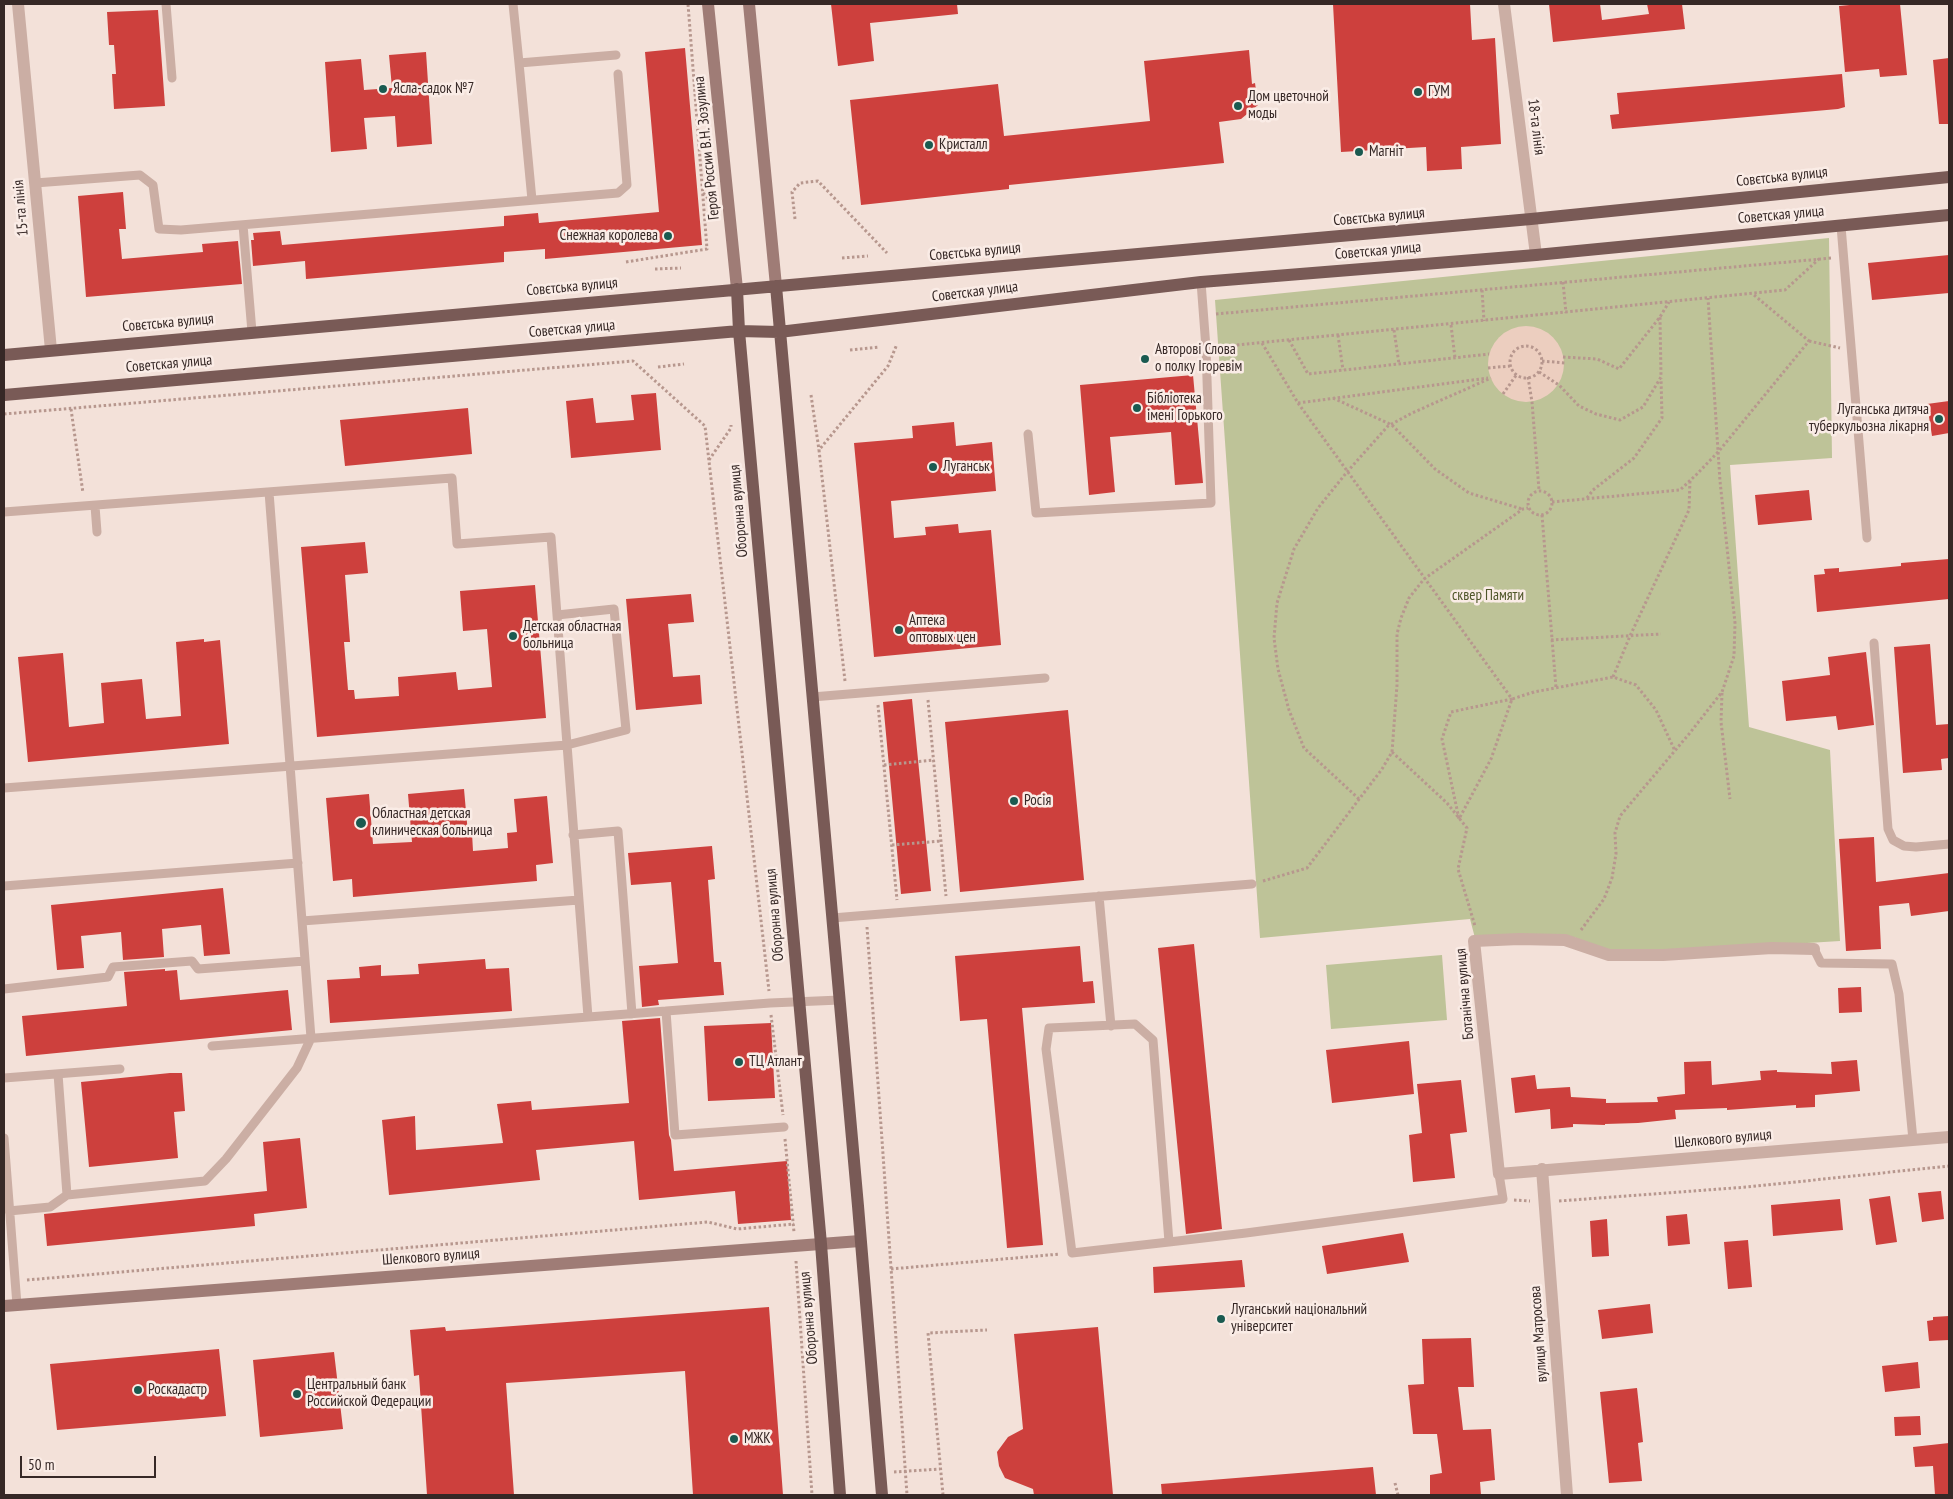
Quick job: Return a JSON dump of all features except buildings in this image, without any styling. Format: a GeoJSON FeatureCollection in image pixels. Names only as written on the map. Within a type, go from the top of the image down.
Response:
{"type":"FeatureCollection","features":[{"type":"Feature","properties":{"kind":"main road","name":"Совєтська вулиця"},"geometry":{"type":"LineString","coordinates":[[4,355],[1531,220],[1949,176]]}},
{"type":"Feature","properties":{"kind":"main road","name":"Советская улица"},"geometry":{"type":"LineString","coordinates":[[4,395],[739,331],[779,332],[1201,282],[1536,255],[1949,215]]}},
{"type":"Feature","properties":{"kind":"main road"},"geometry":{"type":"LineString","coordinates":[[776,286],[882,1495]]}},
{"type":"Feature","properties":{"kind":"main road","name":"Оборонна вулиця"},"geometry":{"type":"LineString","coordinates":[[737,289],[739,331],[821,1244],[840,1495]]}},
{"type":"Feature","properties":{"kind":"street","name":"15-та лінія"},"geometry":{"type":"LineString","coordinates":[[18,4],[51,350]]}},
{"type":"Feature","properties":{"kind":"street","name":"Героя России В.Н. Зозулина"},"geometry":{"type":"LineString","coordinates":[[708,4],[737,289]]}},
{"type":"Feature","properties":{"kind":"street"},"geometry":{"type":"LineString","coordinates":[[749,4],[776,286]]}},
{"type":"Feature","properties":{"kind":"street","name":"18-та лінія"},"geometry":{"type":"LineString","coordinates":[[1504,4],[1536,255]]}},
{"type":"Feature","properties":{"kind":"street","name":"Ботанічна вулиця"},"geometry":{"type":"LineString","coordinates":[[1499,1174],[1474,941],[1519,939],[1565,940],[1610,955],[1663,955],[1772,948],[1814,949]]}},
{"type":"Feature","properties":{"kind":"street","name":"Шелкового вулиця"},"geometry":{"type":"LineString","coordinates":[[1499,1174],[1949,1137]]}},
{"type":"Feature","properties":{"kind":"street","name":"вулиця Матросова"},"geometry":{"type":"LineString","coordinates":[[1542,1169],[1567,1495]]}},
{"type":"Feature","properties":{"kind":"street","name":"Шелкового вулиця"},"geometry":{"type":"LineString","coordinates":[[10,1306],[860,1241]]}},
{"type":"Feature","properties":{"kind":"lane"},"geometry":{"type":"LineString","coordinates":[[166,4],[172,78]]}},
{"type":"Feature","properties":{"kind":"lane"},"geometry":{"type":"LineString","coordinates":[[513,4],[532,200]]}},
{"type":"Feature","properties":{"kind":"lane"},"geometry":{"type":"LineString","coordinates":[[519,63],[616,55]]}},
{"type":"Feature","properties":{"kind":"lane"},"geometry":{"type":"LineString","coordinates":[[35,183],[140,175],[154,186],[159,229],[181,230],[618,193],[628,185],[618,74]]}},
{"type":"Feature","properties":{"kind":"lane"},"geometry":{"type":"LineString","coordinates":[[243,225],[252,332]]}},
{"type":"Feature","properties":{"kind":"lane"},"geometry":{"type":"LineString","coordinates":[[1841,226],[1867,538]]}},
{"type":"Feature","properties":{"kind":"lane"},"geometry":{"type":"LineString","coordinates":[[1028,434],[1036,513],[1211,502],[1206,348],[1201,282]]}},
{"type":"Feature","properties":{"kind":"lane"},"geometry":{"type":"LineString","coordinates":[[4,512],[452,478],[457,544],[551,536],[588,1017]]}},
{"type":"Feature","properties":{"kind":"lane"},"geometry":{"type":"LineString","coordinates":[[9,1211],[50,1207],[68,1195],[205,1181],[226,1159],[297,1068],[311,1038],[269,492]]}},
{"type":"Feature","properties":{"kind":"lane"},"geometry":{"type":"LineString","coordinates":[[96,506],[98,532]]}},
{"type":"Feature","properties":{"kind":"lane"},"geometry":{"type":"LineString","coordinates":[[4,788],[567,745],[626,730],[614,609],[557,615]]}},
{"type":"Feature","properties":{"kind":"lane"},"geometry":{"type":"LineString","coordinates":[[1874,643],[1888,829],[1893,840],[1904,846],[1916,847],[1949,844]]}},
{"type":"Feature","properties":{"kind":"lane"},"geometry":{"type":"LineString","coordinates":[[812,697],[1045,678]]}},
{"type":"Feature","properties":{"kind":"lane"},"geometry":{"type":"LineString","coordinates":[[574,835],[618,831],[632,1014]]}},
{"type":"Feature","properties":{"kind":"lane"},"geometry":{"type":"LineString","coordinates":[[4,886],[298,863]]}},
{"type":"Feature","properties":{"kind":"lane"},"geometry":{"type":"LineString","coordinates":[[832,918],[1252,884]]}},
{"type":"Feature","properties":{"kind":"lane"},"geometry":{"type":"LineString","coordinates":[[1099,896],[1110,1026]]}},
{"type":"Feature","properties":{"kind":"lane"},"geometry":{"type":"LineString","coordinates":[[302,921],[578,900]]}},
{"type":"Feature","properties":{"kind":"lane"},"geometry":{"type":"LineString","coordinates":[[1814,949],[1821,963],[1892,964],[1899,994],[1913,1140]]}},
{"type":"Feature","properties":{"kind":"lane"},"geometry":{"type":"LineString","coordinates":[[4,989],[108,977],[113,967],[192,961],[198,969],[305,961]]}},
{"type":"Feature","properties":{"kind":"lane"},"geometry":{"type":"LineString","coordinates":[[212,1046],[770,1003],[840,1000]]}},
{"type":"Feature","properties":{"kind":"lane"},"geometry":{"type":"LineString","coordinates":[[666,1011],[675,1135],[784,1127]]}},
{"type":"Feature","properties":{"kind":"lane"},"geometry":{"type":"LineString","coordinates":[[1169,1242],[1153,1040],[1135,1024],[1049,1028],[1046,1049],[1072,1252],[1169,1242],[1503,1199],[1499,1174]]}},
{"type":"Feature","properties":{"kind":"lane"},"geometry":{"type":"LineString","coordinates":[[4,1078],[120,1069]]}},
{"type":"Feature","properties":{"kind":"lane"},"geometry":{"type":"LineString","coordinates":[[58,1074],[68,1195]]}},
{"type":"Feature","properties":{"kind":"lane"},"geometry":{"type":"LineString","coordinates":[[4,1138],[14,1281],[10,1306]]}},
{"type":"Feature","properties":{"kind":"path"},"geometry":{"type":"LineString","coordinates":[[626,262],[707,249],[688,4]]}},
{"type":"Feature","properties":{"kind":"path"},"geometry":{"type":"LineString","coordinates":[[795,219],[792,192],[800,183],[818,181],[887,254]]}},
{"type":"Feature","properties":{"kind":"path"},"geometry":{"type":"LineString","coordinates":[[702,193],[714,206]]}},
{"type":"Feature","properties":{"kind":"path"},"geometry":{"type":"LineString","coordinates":[[842,258],[868,256]]}},
{"type":"Feature","properties":{"kind":"path"},"geometry":{"type":"LineString","coordinates":[[1204,316],[1843,257]]}},
{"type":"Feature","properties":{"kind":"path"},"geometry":{"type":"LineString","coordinates":[[1206,348],[1451,325],[1785,290],[1820,258]]}},
{"type":"Feature","properties":{"kind":"path"},"geometry":{"type":"LineString","coordinates":[[655,269],[681,268]]}},
{"type":"Feature","properties":{"kind":"path"},"geometry":{"type":"LineString","coordinates":[[1563,282],[1566,313]]}},
{"type":"Feature","properties":{"kind":"path"},"geometry":{"type":"LineString","coordinates":[[1482,290],[1484,321]]}},
{"type":"Feature","properties":{"kind":"path"},"geometry":{"type":"LineString","coordinates":[[1754,294],[1809,340],[1851,351]]}},
{"type":"Feature","properties":{"kind":"path"},"geometry":{"type":"LineString","coordinates":[[1708,298],[1720,481],[1735,623],[1734,656],[1722,692],[1721,722],[1730,799]]}},
{"type":"Feature","properties":{"kind":"path"},"geometry":{"type":"LineString","coordinates":[[1563,357],[1597,359],[1618,369],[1660,317],[1669,302]]}},
{"type":"Feature","properties":{"kind":"path"},"geometry":{"type":"LineString","coordinates":[[1587,499],[1593,490],[1634,458],[1662,418],[1660,317]]}},
{"type":"Feature","properties":{"kind":"path"},"geometry":{"type":"LineString","coordinates":[[1451,325],[1455,358]]}},
{"type":"Feature","properties":{"kind":"path"},"geometry":{"type":"LineString","coordinates":[[1394,330],[1400,364]]}},
{"type":"Feature","properties":{"kind":"path"},"geometry":{"type":"LineString","coordinates":[[1338,335],[1343,370]]}},
{"type":"Feature","properties":{"kind":"path"},"geometry":{"type":"LineString","coordinates":[[1288,340],[1308,374],[1490,354]]}},
{"type":"Feature","properties":{"kind":"path"},"geometry":{"type":"LineString","coordinates":[[1552,502],[1680,490],[1719,451],[1809,340]]}},
{"type":"Feature","properties":{"kind":"path"},"geometry":{"type":"LineString","coordinates":[[1262,343],[1298,403],[1512,700]]}},
{"type":"Feature","properties":{"kind":"path"},"geometry":{"type":"LineString","coordinates":[[819,450],[888,366],[898,344]]}},
{"type":"Feature","properties":{"kind":"path"},"geometry":{"type":"LineString","coordinates":[[1510,366],[1512,355],[1518,348],[1526,346],[1535,348],[1541,355],[1542,361],[1539,372]]}},
{"type":"Feature","properties":{"kind":"path"},"geometry":{"type":"LineString","coordinates":[[850,350],[879,347]]}},
{"type":"Feature","properties":{"kind":"path"},"geometry":{"type":"LineString","coordinates":[[1542,361],[1565,363]]}},
{"type":"Feature","properties":{"kind":"path"},"geometry":{"type":"LineString","coordinates":[[4,414],[634,362],[705,426],[794,1224],[812,1495]]}},
{"type":"Feature","properties":{"kind":"path"},"geometry":{"type":"LineString","coordinates":[[658,367],[684,364]]}},
{"type":"Feature","properties":{"kind":"path"},"geometry":{"type":"LineString","coordinates":[[1510,366],[1522,377],[1528,377],[1539,372]]}},
{"type":"Feature","properties":{"kind":"path"},"geometry":{"type":"LineString","coordinates":[[1488,368],[1510,366]]}},
{"type":"Feature","properties":{"kind":"path"},"geometry":{"type":"LineString","coordinates":[[1539,372],[1558,385],[1579,406],[1596,414],[1620,420],[1643,407],[1661,377]]}},
{"type":"Feature","properties":{"kind":"path"},"geometry":{"type":"LineString","coordinates":[[1503,394],[1517,374]]}},
{"type":"Feature","properties":{"kind":"path"},"geometry":{"type":"LineString","coordinates":[[1528,377],[1532,402],[1539,490]]}},
{"type":"Feature","properties":{"kind":"path"},"geometry":{"type":"LineString","coordinates":[[1298,403],[1491,378],[1412,413],[1392,425],[1347,472],[1318,508],[1294,549],[1277,603],[1274,638],[1278,669],[1289,710],[1304,748],[1359,799]]}},
{"type":"Feature","properties":{"kind":"path"},"geometry":{"type":"LineString","coordinates":[[812,395],[846,694]]}},
{"type":"Feature","properties":{"kind":"path"},"geometry":{"type":"LineString","coordinates":[[1333,398],[1392,425],[1435,469],[1469,493],[1523,509]]}},
{"type":"Feature","properties":{"kind":"path"},"geometry":{"type":"LineString","coordinates":[[72,409],[85,506]]}},
{"type":"Feature","properties":{"kind":"path"},"geometry":{"type":"LineString","coordinates":[[709,461],[731,428]]}},
{"type":"Feature","properties":{"kind":"path"},"geometry":{"type":"LineString","coordinates":[[1612,677],[1689,510],[1690,480]]}},
{"type":"Feature","properties":{"kind":"path"},"geometry":{"type":"LineString","coordinates":[[1539,490],[1550,495],[1552,502],[1548,512],[1542,515],[1534,514],[1528,508],[1529,496],[1539,490]]}},
{"type":"Feature","properties":{"kind":"path"},"geometry":{"type":"LineString","coordinates":[[1252,884],[1307,868],[1382,769],[1392,752],[1397,685],[1397,634],[1409,598],[1424,579],[1523,509],[1528,508]]}},
{"type":"Feature","properties":{"kind":"path"},"geometry":{"type":"LineString","coordinates":[[1542,515],[1556,688]]}},
{"type":"Feature","properties":{"kind":"path"},"geometry":{"type":"LineString","coordinates":[[1551,640],[1661,634]]}},
{"type":"Feature","properties":{"kind":"path"},"geometry":{"type":"LineString","coordinates":[[1459,819],[1442,739],[1451,712],[1512,700],[1534,692],[1612,677],[1636,685],[1656,710],[1675,751]]}},
{"type":"Feature","properties":{"kind":"path"},"geometry":{"type":"LineString","coordinates":[[877,692],[898,913]]}},
{"type":"Feature","properties":{"kind":"path"},"geometry":{"type":"LineString","coordinates":[[927,692],[947,909]]}},
{"type":"Feature","properties":{"kind":"path"},"geometry":{"type":"LineString","coordinates":[[1580,932],[1604,899],[1612,878],[1616,854],[1614,833],[1620,816],[1722,692]]}},
{"type":"Feature","properties":{"kind":"path"},"geometry":{"type":"LineString","coordinates":[[1459,819],[1491,759],[1512,700]]}},
{"type":"Feature","properties":{"kind":"path"},"geometry":{"type":"LineString","coordinates":[[1392,752],[1447,803],[1467,828],[1458,869],[1477,931]]}},
{"type":"Feature","properties":{"kind":"path"},"geometry":{"type":"LineString","coordinates":[[884,765],[934,760]]}},
{"type":"Feature","properties":{"kind":"path"},"geometry":{"type":"LineString","coordinates":[[892,845],[941,841]]}},
{"type":"Feature","properties":{"kind":"path"},"geometry":{"type":"LineString","coordinates":[[866,916],[907,1495]]}},
{"type":"Feature","properties":{"kind":"path"},"geometry":{"type":"LineString","coordinates":[[1503,1199],[1545,1202],[1747,1187],[1949,1166]]}},
{"type":"Feature","properties":{"kind":"path"},"geometry":{"type":"LineString","coordinates":[[14,1281],[708,1222],[737,1229],[794,1224]]}},
{"type":"Feature","properties":{"kind":"path"},"geometry":{"type":"LineString","coordinates":[[891,1269],[1072,1252]]}},
{"type":"Feature","properties":{"kind":"path"},"geometry":{"type":"LineString","coordinates":[[943,1495],[928,1333],[987,1330]]}},
{"type":"Feature","properties":{"kind":"path"},"geometry":{"type":"LineString","coordinates":[[880,1473],[940,1468]]}},
{"type":"Feature","properties":{"kind":"path"},"geometry":{"type":"LineString","coordinates":[[1395,1483],[1398,1495]]}},
{"type":"Feature","properties":{"kind":"green space","name":"сквер Памяти"},"geometry":{"type":"Polygon","coordinates":[[[1829,238],[1832,458],[1730,465],[1749,727],[1830,750],[1840,941],[1662,952],[1607,952],[1574,937],[1475,938],[1470,919],[1260,938],[1215,300],[1829,238]]]}},
{"type":"Feature","properties":{"kind":"green space"},"geometry":{"type":"Polygon","coordinates":[[[1442,955],[1447,1020],[1331,1029],[1326,965],[1442,955]]]}},
{"type":"Feature","properties":{"kind":"shaded area"},"geometry":{"type":"Polygon","coordinates":[[[1526,326],[1540,329],[1553,337],[1561,350],[1564,364],[1561,378],[1553,391],[1540,399],[1526,402],[1512,399],[1499,391],[1491,378],[1488,364],[1491,350],[1499,337],[1512,329],[1526,326]]]}},
{"type":"Feature","properties":{"kind":"place","name":"Ясла-садок №7"},"geometry":{"type":"Point","coordinates":[383,89]}},
{"type":"Feature","properties":{"kind":"place","name":"ГУМ"},"geometry":{"type":"Point","coordinates":[1418,92]}},
{"type":"Feature","properties":{"kind":"place","name":"Дом цветочной моды"},"geometry":{"type":"Point","coordinates":[1238,106]}},
{"type":"Feature","properties":{"kind":"place","name":"Кристалл"},"geometry":{"type":"Point","coordinates":[929,145]}},
{"type":"Feature","properties":{"kind":"place","name":"Магніт"},"geometry":{"type":"Point","coordinates":[1359,152]}},
{"type":"Feature","properties":{"kind":"place","name":"Снежная королева"},"geometry":{"type":"Point","coordinates":[668,236]}},
{"type":"Feature","properties":{"kind":"place","name":"Авторові Слова о полку Ігоревім"},"geometry":{"type":"Point","coordinates":[1145,359]}},
{"type":"Feature","properties":{"kind":"place","name":"Бібліотека імені Горького"},"geometry":{"type":"Point","coordinates":[1137,408]}},
{"type":"Feature","properties":{"kind":"place","name":"Луганська дитяча туберкульозна лікарня"},"geometry":{"type":"Point","coordinates":[1939,419]}},
{"type":"Feature","properties":{"kind":"place","name":"Луганськ"},"geometry":{"type":"Point","coordinates":[933,467]}},
{"type":"Feature","properties":{"kind":"place","name":"Аптека оптовых цен"},"geometry":{"type":"Point","coordinates":[899,630]}},
{"type":"Feature","properties":{"kind":"place","name":"Детская областная больница"},"geometry":{"type":"Point","coordinates":[513,636]}},
{"type":"Feature","properties":{"kind":"place","name":"Росія"},"geometry":{"type":"Point","coordinates":[1014,801]}},
{"type":"Feature","properties":{"kind":"place","name":"Областная детская клиническая больница"},"geometry":{"type":"Point","coordinates":[361,823]}},
{"type":"Feature","properties":{"kind":"place","name":"ТЦ Атлант"},"geometry":{"type":"Point","coordinates":[739,1062]}},
{"type":"Feature","properties":{"kind":"place","name":"Луганський національний університет"},"geometry":{"type":"Point","coordinates":[1221,1319]}},
{"type":"Feature","properties":{"kind":"place","name":"Роскадастр"},"geometry":{"type":"Point","coordinates":[138,1390]}},
{"type":"Feature","properties":{"kind":"place","name":"Центральный банк Российской Федерации"},"geometry":{"type":"Point","coordinates":[297,1394]}},
{"type":"Feature","properties":{"kind":"place","name":"МЖК"},"geometry":{"type":"Point","coordinates":[734,1439]}}]}
